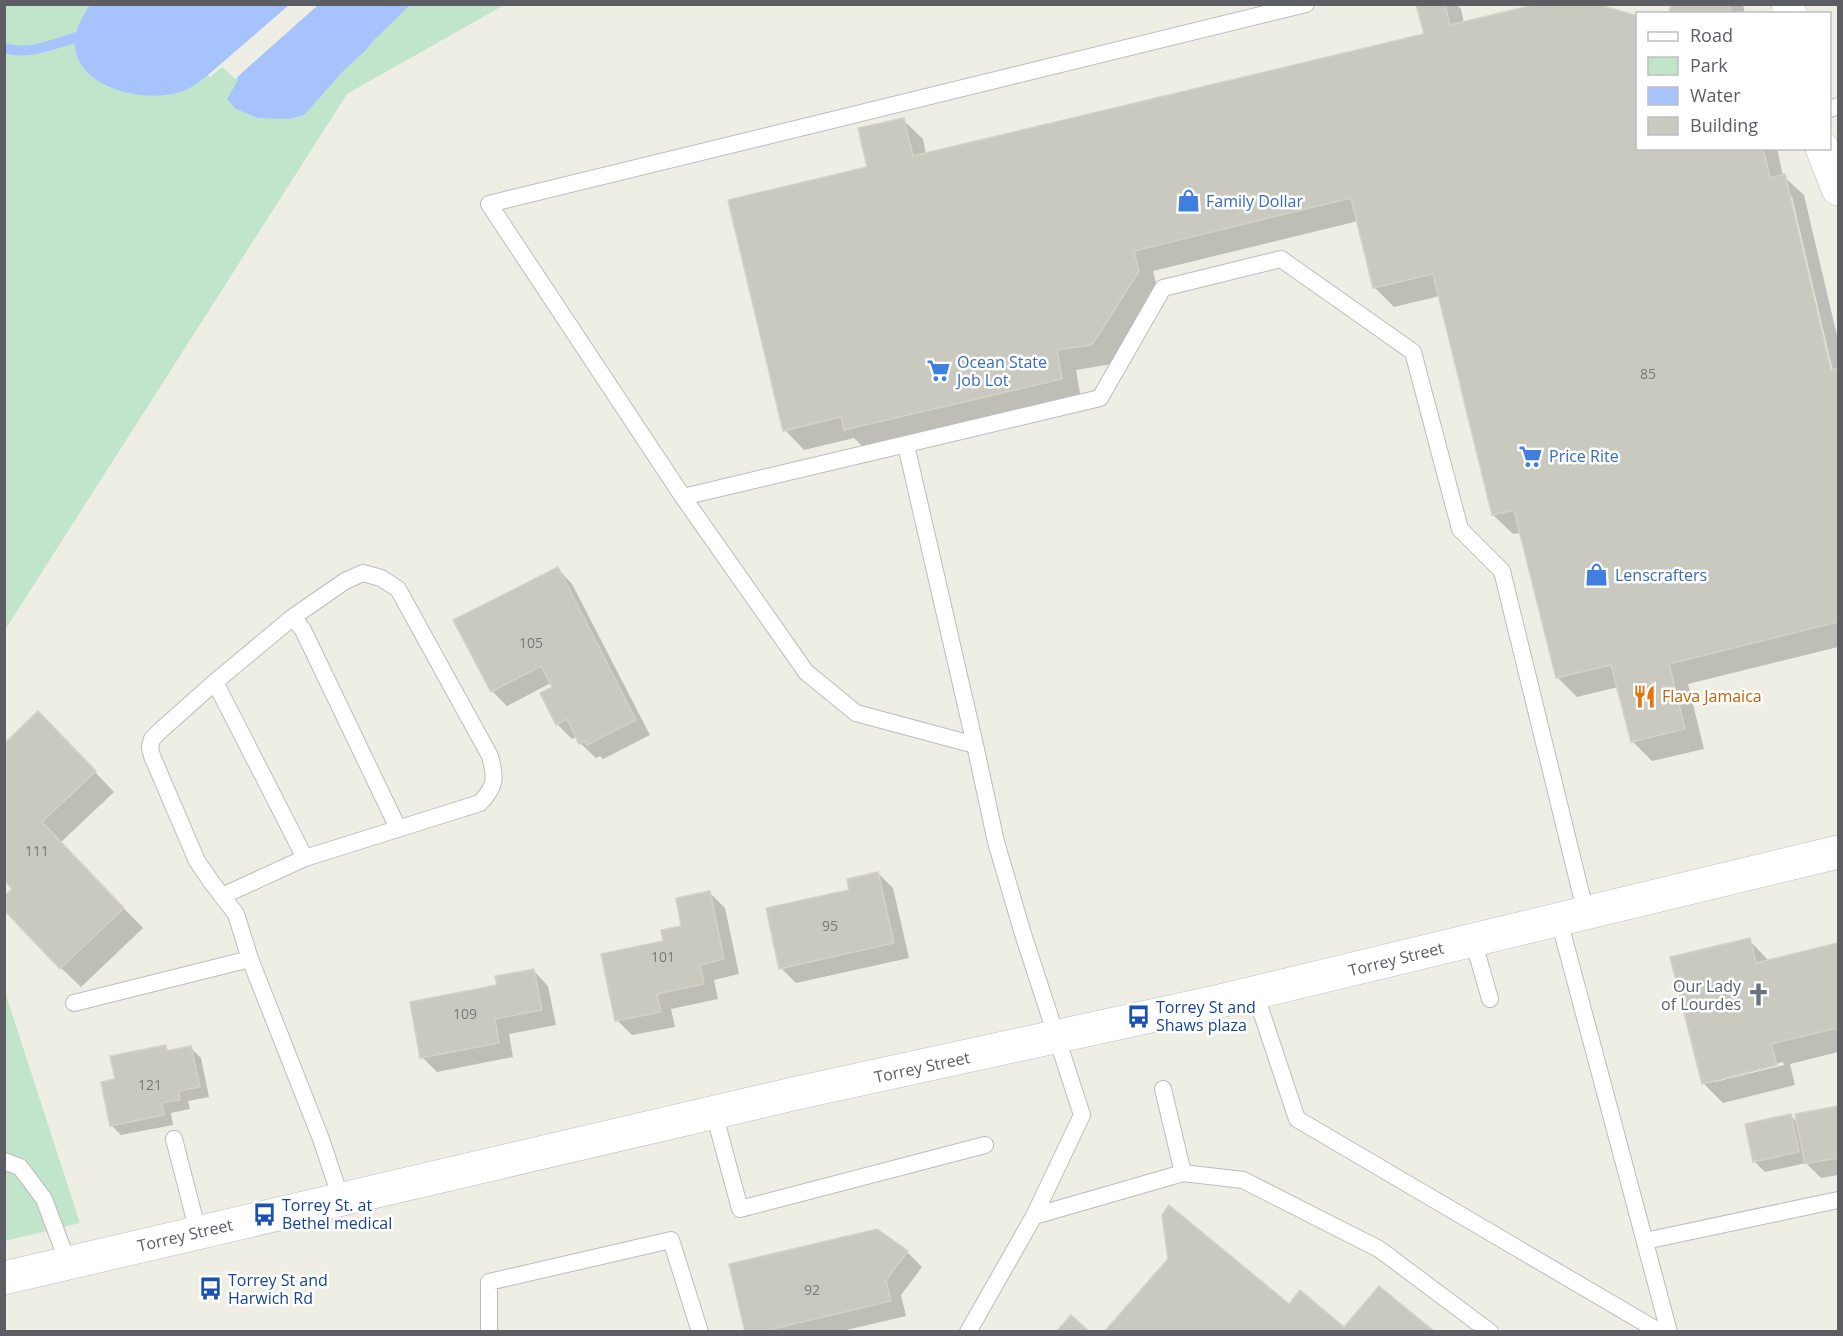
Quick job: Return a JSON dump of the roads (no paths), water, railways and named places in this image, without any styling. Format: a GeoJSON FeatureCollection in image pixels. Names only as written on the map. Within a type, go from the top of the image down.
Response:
{"type":"FeatureCollection","features":[{"type":"Feature","properties":{"kind":"main road"},"geometry":{"type":"LineString","coordinates":[[1823,150],[1839,189]]}},
{"type":"Feature","properties":{"kind":"main road","name":"Torrey Street"},"geometry":{"type":"LineString","coordinates":[[4,1278],[797,1093],[998,1051],[1055,1036],[1255,993],[1839,852]]}},
{"type":"Feature","properties":{"kind":"lane"},"geometry":{"type":"LineString","coordinates":[[975,745],[856,713],[806,672],[683,497],[489,204],[1306,4]]}},
{"type":"Feature","properties":{"kind":"lane"},"geometry":{"type":"LineString","coordinates":[[683,497],[1100,398],[1162,288],[1281,259],[1413,352],[1460,529],[1502,571],[1573,917],[1645,1241],[1669,1332]]}},
{"type":"Feature","properties":{"kind":"lane"},"geometry":{"type":"LineString","coordinates":[[906,444],[996,842],[1055,1036],[1082,1115],[1034,1216],[968,1332]]}},
{"type":"Feature","properties":{"kind":"lane"},"geometry":{"type":"LineString","coordinates":[[222,896],[305,858],[480,803],[491,791],[494,773],[490,756],[398,589],[381,578],[363,573],[345,580],[293,616],[161,730],[152,739],[150,747],[197,861],[222,896],[236,914],[250,959],[321,1139],[341,1200]]}},
{"type":"Feature","properties":{"kind":"lane"},"geometry":{"type":"LineString","coordinates":[[293,616],[303,630],[398,828]]}},
{"type":"Feature","properties":{"kind":"lane"},"geometry":{"type":"LineString","coordinates":[[215,682],[305,858]]}},
{"type":"Feature","properties":{"kind":"lane"},"geometry":{"type":"LineString","coordinates":[[1473,940],[1490,999]]}},
{"type":"Feature","properties":{"kind":"lane"},"geometry":{"type":"LineString","coordinates":[[74,1003],[250,959]]}},
{"type":"Feature","properties":{"kind":"lane"},"geometry":{"type":"LineString","coordinates":[[1255,993],[1297,1119],[1660,1332]]}},
{"type":"Feature","properties":{"kind":"lane"},"geometry":{"type":"LineString","coordinates":[[1163,1089],[1183,1173]]}},
{"type":"Feature","properties":{"kind":"lane"},"geometry":{"type":"LineString","coordinates":[[714,1113],[740,1209],[985,1145]]}},
{"type":"Feature","properties":{"kind":"lane"},"geometry":{"type":"LineString","coordinates":[[174,1139],[198,1232]]}},
{"type":"Feature","properties":{"kind":"lane"},"geometry":{"type":"LineString","coordinates":[[4,1161],[20,1167],[44,1200],[68,1263]]}},
{"type":"Feature","properties":{"kind":"lane"},"geometry":{"type":"LineString","coordinates":[[1034,1216],[1183,1173],[1244,1180],[1379,1250],[1490,1332]]}},
{"type":"Feature","properties":{"kind":"lane"},"geometry":{"type":"LineString","coordinates":[[1645,1241],[1839,1200]]}},
{"type":"Feature","properties":{"kind":"lane"},"geometry":{"type":"LineString","coordinates":[[489,1332],[489,1282],[671,1240],[700,1332]]}},
{"type":"Feature","properties":{"kind":"water"},"geometry":{"type":"Polygon","coordinates":[[[90,5],[410,5],[345,69],[304,115],[290,119],[258,118],[236,109],[227,99],[238,80],[237,75],[222,63],[191,87],[166,95],[133,94],[102,83],[89,74],[80,62],[75,48],[77,31],[90,5]]]}},
{"type":"Feature","properties":{"kind":"waterway"},"geometry":{"type":"LineString","coordinates":[[4,48],[36,49],[88,34]]}},
{"type":"Feature","properties":{"kind":"place","name":"Family Dollar"},"geometry":{"type":"Point","coordinates":[1188,201]}},
{"type":"Feature","properties":{"kind":"place","name":"Ocean State Job Lot"},"geometry":{"type":"Point","coordinates":[939,371]}},
{"type":"Feature","properties":{"kind":"place","name":"Price Rite"},"geometry":{"type":"Point","coordinates":[1531,456]}},
{"type":"Feature","properties":{"kind":"place","name":"Lenscrafters"},"geometry":{"type":"Point","coordinates":[1597,575]}},
{"type":"Feature","properties":{"kind":"place","name":"Flava Jamaica"},"geometry":{"type":"Point","coordinates":[1644,696]}},
{"type":"Feature","properties":{"kind":"place","name":"Our Lady of Lourdes"},"geometry":{"type":"Point","coordinates":[1759,995]}},
{"type":"Feature","properties":{"kind":"place","name":"Torrey St and Shaws plaza"},"geometry":{"type":"Point","coordinates":[1138,1016]}},
{"type":"Feature","properties":{"kind":"place","name":"Torrey St. at Bethel medical"},"geometry":{"type":"Point","coordinates":[264,1214]}},
{"type":"Feature","properties":{"kind":"place","name":"Torrey St and Harwich Rd"},"geometry":{"type":"Point","coordinates":[210,1289]}}]}
